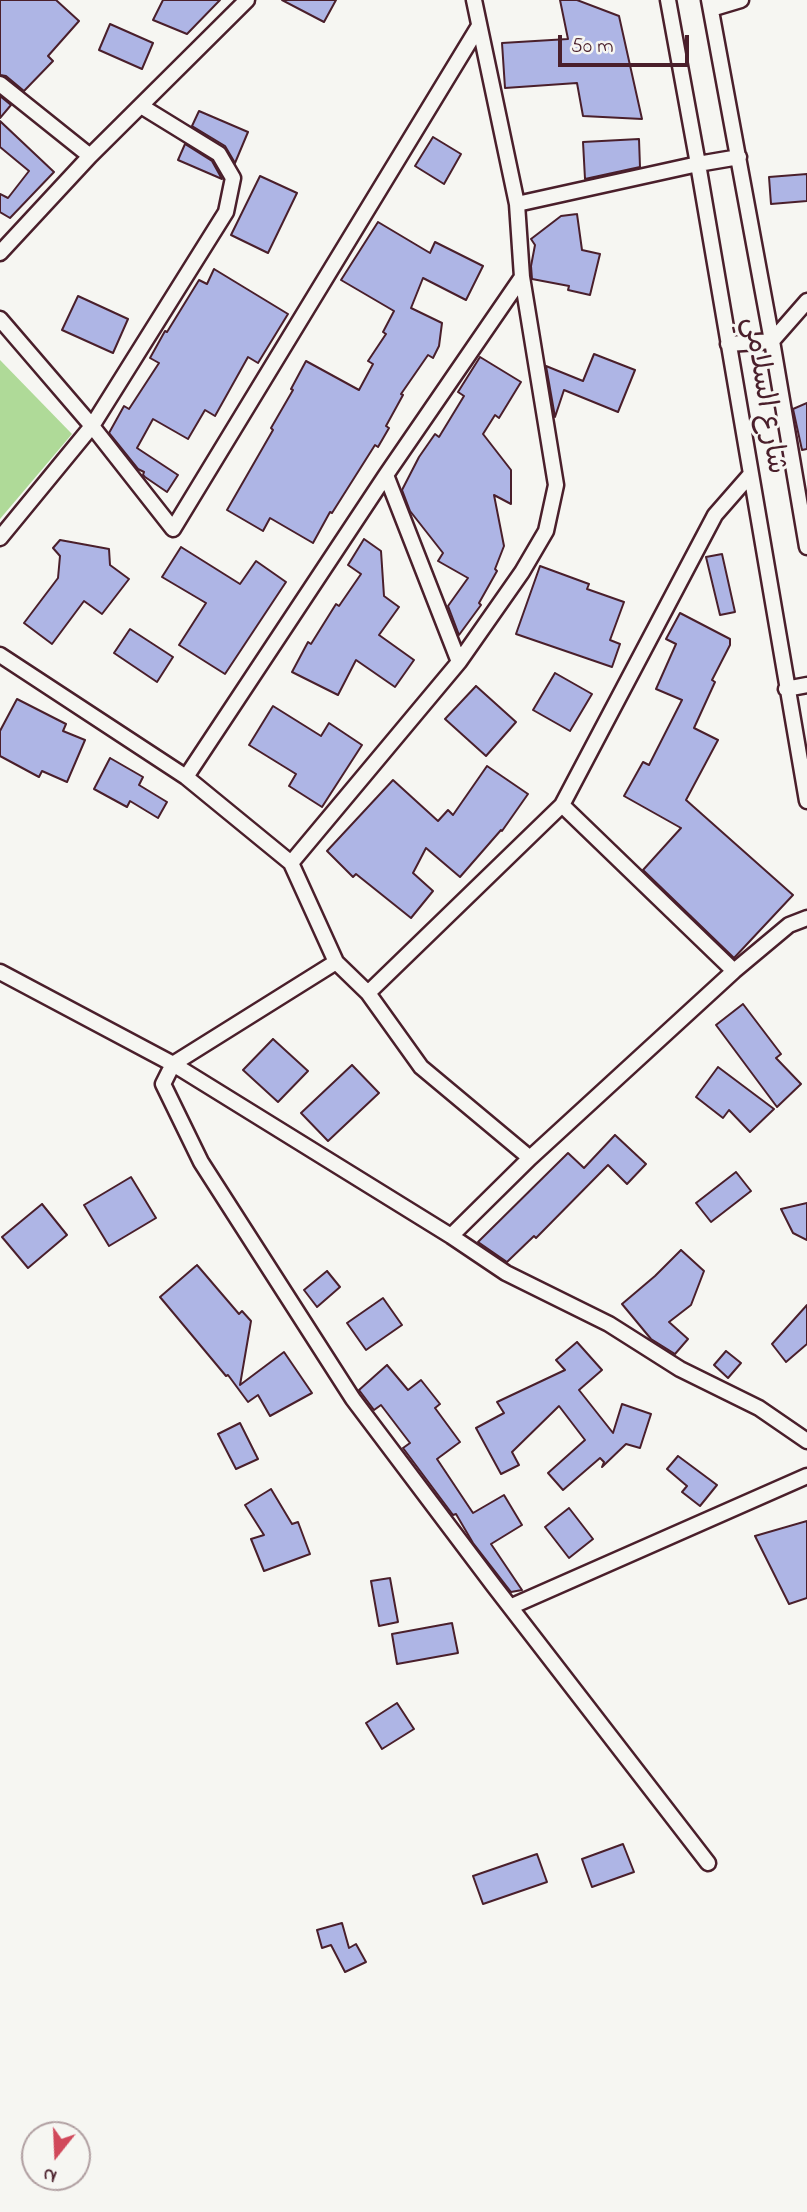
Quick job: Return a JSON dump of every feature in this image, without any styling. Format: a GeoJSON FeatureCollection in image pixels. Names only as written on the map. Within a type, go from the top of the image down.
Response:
{"type":"FeatureCollection","features":[{"type":"Feature","properties":{"kind":"street"},"geometry":{"type":"LineString","coordinates":[[0,253],[90,156],[247,0]]}},
{"type":"Feature","properties":{"kind":"street"},"geometry":{"type":"LineString","coordinates":[[291,863],[459,663],[522,572],[546,531],[556,485],[522,277],[517,204],[474,0]]}},
{"type":"Feature","properties":{"kind":"street","name":"شارع السلامي"},"geometry":{"type":"LineString","coordinates":[[668,0],[807,801]]}},
{"type":"Feature","properties":{"kind":"street"},"geometry":{"type":"LineString","coordinates":[[710,4],[741,0]]}},
{"type":"Feature","properties":{"kind":"street","name":"شارع السلامي"},"geometry":{"type":"LineString","coordinates":[[710,4],[807,547]]}},
{"type":"Feature","properties":{"kind":"street"},"geometry":{"type":"LineString","coordinates":[[0,319],[92,426],[173,529],[480,26]]}},
{"type":"Feature","properties":{"kind":"street"},"geometry":{"type":"LineString","coordinates":[[0,84],[90,156]]}},
{"type":"Feature","properties":{"kind":"street"},"geometry":{"type":"LineString","coordinates":[[0,538],[92,426],[226,212],[233,178],[219,154],[141,106]]}},
{"type":"Feature","properties":{"kind":"street"},"geometry":{"type":"LineString","coordinates":[[517,204],[739,157]]}},
{"type":"Feature","properties":{"kind":"street"},"geometry":{"type":"LineString","coordinates":[[186,777],[386,475],[522,277]]}},
{"type":"Feature","properties":{"kind":"street"},"geometry":{"type":"LineString","coordinates":[[728,344],[772,341],[807,301]]}},
{"type":"Feature","properties":{"kind":"street"},"geometry":{"type":"LineString","coordinates":[[386,475],[459,663]]}},
{"type":"Feature","properties":{"kind":"street"},"geometry":{"type":"LineString","coordinates":[[368,993],[562,805],[715,515],[750,475]]}},
{"type":"Feature","properties":{"kind":"street"},"geometry":{"type":"LineString","coordinates":[[0,654],[186,777],[291,863],[336,962],[368,993],[421,1068],[530,1158]]}},
{"type":"Feature","properties":{"kind":"street"},"geometry":{"type":"LineString","coordinates":[[786,689],[807,685]]}},
{"type":"Feature","properties":{"kind":"street"},"geometry":{"type":"LineString","coordinates":[[562,805],[734,971]]}},
{"type":"Feature","properties":{"kind":"street"},"geometry":{"type":"LineString","coordinates":[[452,1236],[530,1158],[734,971],[789,925],[807,918]]}},
{"type":"Feature","properties":{"kind":"street"},"geometry":{"type":"LineString","coordinates":[[336,962],[173,1064],[163,1084],[201,1162],[353,1399],[708,1863]]}},
{"type":"Feature","properties":{"kind":"street"},"geometry":{"type":"LineString","coordinates":[[0,972],[173,1064],[452,1236],[506,1273],[609,1324],[680,1369],[759,1408],[807,1441]]}},
{"type":"Feature","properties":{"kind":"street"},"geometry":{"type":"LineString","coordinates":[[510,1607],[807,1476]]}},
{"type":"Feature","properties":{"kind":"green space"},"geometry":{"type":"Polygon","coordinates":[[[0,360],[72,434],[0,519],[0,360]]]}},
{"type":"Feature","properties":{"kind":"building"},"geometry":{"type":"Polygon","coordinates":[[[0,0],[56,0],[79,21],[48,56],[53,61],[24,91],[6,76],[0,75],[0,0]]]}},
{"type":"Feature","properties":{"kind":"building"},"geometry":{"type":"Polygon","coordinates":[[[163,0],[220,0],[187,34],[153,20],[163,0]]]}},
{"type":"Feature","properties":{"kind":"building"},"geometry":{"type":"Polygon","coordinates":[[[282,0],[336,0],[324,22],[282,0]]]}},
{"type":"Feature","properties":{"kind":"building"},"geometry":{"type":"Polygon","coordinates":[[[560,0],[577,0],[619,16],[642,119],[583,116],[577,83],[505,88],[502,43],[568,39],[560,0]]]}},
{"type":"Feature","properties":{"kind":"building"},"geometry":{"type":"Polygon","coordinates":[[[110,24],[153,43],[142,69],[99,50],[110,24]]]}},
{"type":"Feature","properties":{"kind":"building"},"geometry":{"type":"Polygon","coordinates":[[[0,96],[11,105],[0,118],[0,96]]]}},
{"type":"Feature","properties":{"kind":"building"},"geometry":{"type":"Polygon","coordinates":[[[199,111],[248,132],[235,163],[225,146],[192,126],[199,111]]]}},
{"type":"Feature","properties":{"kind":"building"},"geometry":{"type":"Polygon","coordinates":[[[0,121],[54,172],[10,218],[0,212],[0,194],[8,198],[29,171],[0,147],[0,121]]]}},
{"type":"Feature","properties":{"kind":"building"},"geometry":{"type":"Polygon","coordinates":[[[433,137],[461,154],[444,184],[415,166],[433,137]]]}},
{"type":"Feature","properties":{"kind":"building"},"geometry":{"type":"Polygon","coordinates":[[[639,139],[640,167],[585,179],[583,142],[639,139]]]}},
{"type":"Feature","properties":{"kind":"building"},"geometry":{"type":"Polygon","coordinates":[[[185,144],[212,161],[222,179],[178,160],[185,144]]]}},
{"type":"Feature","properties":{"kind":"building"},"geometry":{"type":"Polygon","coordinates":[[[807,174],[807,201],[771,204],[769,177],[807,174]]]}},
{"type":"Feature","properties":{"kind":"building"},"geometry":{"type":"Polygon","coordinates":[[[260,176],[297,193],[268,253],[231,235],[260,176]]]}},
{"type":"Feature","properties":{"kind":"building"},"geometry":{"type":"Polygon","coordinates":[[[577,214],[582,250],[600,254],[590,295],[568,290],[569,286],[532,279],[531,266],[535,245],[531,239],[561,216],[577,214]]]}},
{"type":"Feature","properties":{"kind":"building"},"geometry":{"type":"Polygon","coordinates":[[[378,222],[430,253],[435,242],[483,266],[466,300],[423,278],[411,308],[442,323],[439,346],[433,358],[428,355],[401,394],[403,395],[386,426],[389,428],[378,447],[375,445],[332,513],[330,512],[313,543],[270,518],[263,531],[227,510],[273,430],[271,428],[306,361],[359,390],[373,364],[368,361],[386,334],[383,332],[394,311],[341,280],[378,222]]]}},
{"type":"Feature","properties":{"kind":"building"},"geometry":{"type":"Polygon","coordinates":[[[214,269],[288,314],[258,363],[248,357],[215,416],[205,410],[188,439],[153,419],[137,448],[178,475],[167,492],[143,475],[144,472],[138,469],[109,433],[124,406],[129,409],[159,363],[150,358],[165,331],[167,332],[199,280],[207,284],[214,269]]]}},
{"type":"Feature","properties":{"kind":"building"},"geometry":{"type":"Polygon","coordinates":[[[78,296],[128,319],[113,353],[62,330],[78,296]]]}},
{"type":"Feature","properties":{"kind":"building"},"geometry":{"type":"Polygon","coordinates":[[[594,354],[635,370],[618,412],[564,390],[555,417],[546,366],[583,381],[594,354]]]}},
{"type":"Feature","properties":{"kind":"building"},"geometry":{"type":"Polygon","coordinates":[[[480,357],[521,382],[499,418],[495,415],[483,434],[511,470],[511,504],[494,495],[504,546],[495,569],[497,571],[479,603],[481,605],[459,635],[448,606],[468,578],[438,561],[443,553],[410,511],[402,490],[419,457],[435,434],[439,437],[464,396],[458,392],[480,357]]]}},
{"type":"Feature","properties":{"kind":"building"},"geometry":{"type":"Polygon","coordinates":[[[807,403],[807,449],[802,450],[793,409],[807,403]]]}},
{"type":"Feature","properties":{"kind":"building"},"geometry":{"type":"Polygon","coordinates":[[[364,539],[381,551],[384,596],[399,607],[379,635],[414,660],[395,687],[356,660],[338,695],[292,672],[308,642],[311,644],[336,604],[339,606],[361,574],[348,565],[364,539]]]}},
{"type":"Feature","properties":{"kind":"building"},"geometry":{"type":"Polygon","coordinates":[[[60,540],[109,549],[110,565],[129,579],[102,614],[84,601],[52,644],[24,623],[58,578],[60,556],[53,548],[60,540]]]}},
{"type":"Feature","properties":{"kind":"building"},"geometry":{"type":"Polygon","coordinates":[[[181,547],[240,584],[256,561],[286,582],[225,674],[179,645],[206,603],[162,577],[181,547]]]}},
{"type":"Feature","properties":{"kind":"building"},"geometry":{"type":"Polygon","coordinates":[[[722,554],[735,612],[720,615],[706,557],[722,554]]]}},
{"type":"Feature","properties":{"kind":"building"},"geometry":{"type":"Polygon","coordinates":[[[540,566],[589,584],[587,589],[624,602],[610,640],[620,644],[612,667],[516,634],[540,566]]]}},
{"type":"Feature","properties":{"kind":"building"},"geometry":{"type":"Polygon","coordinates":[[[680,613],[730,639],[730,645],[712,680],[715,682],[694,728],[718,740],[686,800],[793,895],[734,958],[643,870],[681,828],[624,796],[643,762],[649,765],[682,700],[656,689],[676,644],[666,639],[680,613]]]}},
{"type":"Feature","properties":{"kind":"building"},"geometry":{"type":"Polygon","coordinates":[[[130,629],[173,657],[157,682],[114,653],[130,629]]]}},
{"type":"Feature","properties":{"kind":"building"},"geometry":{"type":"Polygon","coordinates":[[[555,673],[592,694],[570,731],[533,710],[555,673]]]}},
{"type":"Feature","properties":{"kind":"building"},"geometry":{"type":"Polygon","coordinates":[[[476,686],[516,722],[486,756],[445,719],[476,686]]]}},
{"type":"Feature","properties":{"kind":"building"},"geometry":{"type":"Polygon","coordinates":[[[17,699],[66,724],[63,731],[85,740],[67,782],[42,771],[39,777],[0,756],[0,731],[17,699]]]}},
{"type":"Feature","properties":{"kind":"building"},"geometry":{"type":"Polygon","coordinates":[[[273,706],[321,736],[329,723],[362,745],[322,807],[289,786],[296,774],[249,745],[273,706]]]}},
{"type":"Feature","properties":{"kind":"building"},"geometry":{"type":"Polygon","coordinates":[[[110,758],[143,777],[139,785],[167,802],[158,818],[130,801],[127,807],[94,789],[110,758]]]}},
{"type":"Feature","properties":{"kind":"building"},"geometry":{"type":"Polygon","coordinates":[[[487,766],[528,794],[502,831],[460,877],[426,848],[413,873],[433,891],[411,918],[356,874],[353,877],[327,851],[393,780],[438,821],[448,810],[453,815],[487,766]]]}},
{"type":"Feature","properties":{"kind":"building"},"geometry":{"type":"Polygon","coordinates":[[[743,1004],[781,1054],[776,1058],[801,1084],[777,1107],[716,1025],[743,1004]]]}},
{"type":"Feature","properties":{"kind":"building"},"geometry":{"type":"Polygon","coordinates":[[[273,1039],[308,1071],[278,1102],[243,1070],[273,1039]]]}},
{"type":"Feature","properties":{"kind":"building"},"geometry":{"type":"Polygon","coordinates":[[[352,1065],[379,1093],[328,1141],[301,1113],[352,1065]]]}},
{"type":"Feature","properties":{"kind":"building"},"geometry":{"type":"Polygon","coordinates":[[[718,1067],[774,1109],[750,1132],[729,1110],[723,1118],[696,1097],[718,1067]]]}},
{"type":"Feature","properties":{"kind":"building"},"geometry":{"type":"Polygon","coordinates":[[[615,1135],[646,1164],[627,1184],[608,1165],[536,1238],[534,1236],[507,1262],[478,1242],[568,1153],[584,1168],[615,1135]]]}},
{"type":"Feature","properties":{"kind":"building"},"geometry":{"type":"Polygon","coordinates":[[[736,1172],[751,1191],[711,1222],[696,1203],[736,1172]]]}},
{"type":"Feature","properties":{"kind":"building"},"geometry":{"type":"Polygon","coordinates":[[[131,1177],[156,1218],[109,1246],[84,1205],[131,1177]]]}},
{"type":"Feature","properties":{"kind":"building"},"geometry":{"type":"Polygon","coordinates":[[[807,1203],[807,1240],[793,1233],[781,1209],[807,1203]]]}},
{"type":"Feature","properties":{"kind":"building"},"geometry":{"type":"Polygon","coordinates":[[[42,1204],[67,1235],[28,1268],[2,1237],[42,1204]]]}},
{"type":"Feature","properties":{"kind":"building"},"geometry":{"type":"Polygon","coordinates":[[[681,1250],[704,1271],[691,1305],[669,1322],[688,1339],[675,1354],[651,1339],[622,1304],[681,1250]]]}},
{"type":"Feature","properties":{"kind":"building"},"geometry":{"type":"Polygon","coordinates":[[[197,1265],[239,1314],[242,1311],[251,1321],[240,1385],[284,1352],[312,1393],[270,1416],[258,1395],[248,1402],[160,1297],[197,1265]]]}},
{"type":"Feature","properties":{"kind":"building"},"geometry":{"type":"Polygon","coordinates":[[[327,1271],[340,1287],[317,1307],[304,1290],[327,1271]]]}},
{"type":"Feature","properties":{"kind":"building"},"geometry":{"type":"Polygon","coordinates":[[[383,1298],[402,1325],[366,1350],[347,1323],[383,1298]]]}},
{"type":"Feature","properties":{"kind":"building"},"geometry":{"type":"Polygon","coordinates":[[[807,1305],[807,1344],[786,1362],[772,1344],[807,1305]]]}},
{"type":"Feature","properties":{"kind":"building"},"geometry":{"type":"Polygon","coordinates":[[[577,1342],[602,1370],[579,1390],[613,1433],[622,1404],[651,1414],[640,1448],[626,1444],[602,1467],[604,1462],[600,1458],[563,1490],[548,1473],[585,1440],[559,1406],[512,1452],[519,1465],[501,1474],[476,1428],[504,1413],[497,1402],[565,1370],[556,1360],[577,1342]]]}},
{"type":"Feature","properties":{"kind":"building"},"geometry":{"type":"Polygon","coordinates":[[[726,1351],[741,1363],[728,1378],[714,1365],[726,1351]]]}},
{"type":"Feature","properties":{"kind":"building"},"geometry":{"type":"Polygon","coordinates":[[[387,1365],[408,1390],[421,1380],[440,1404],[435,1408],[460,1442],[437,1459],[473,1513],[504,1495],[522,1525],[491,1544],[522,1590],[511,1592],[473,1543],[456,1514],[453,1515],[403,1448],[410,1443],[381,1405],[374,1410],[359,1390],[387,1365]]]}},
{"type":"Feature","properties":{"kind":"building"},"geometry":{"type":"Polygon","coordinates":[[[240,1423],[258,1459],[236,1469],[218,1434],[240,1423]]]}},
{"type":"Feature","properties":{"kind":"building"},"geometry":{"type":"Polygon","coordinates":[[[678,1456],[717,1485],[700,1506],[682,1492],[687,1486],[667,1469],[678,1456]]]}},
{"type":"Feature","properties":{"kind":"building"},"geometry":{"type":"Polygon","coordinates":[[[271,1489],[292,1524],[298,1522],[310,1554],[264,1571],[251,1539],[264,1535],[245,1505],[271,1489]]]}},
{"type":"Feature","properties":{"kind":"building"},"geometry":{"type":"Polygon","coordinates":[[[569,1508],[593,1539],[569,1558],[545,1527],[569,1508]]]}},
{"type":"Feature","properties":{"kind":"building"},"geometry":{"type":"Polygon","coordinates":[[[807,1521],[807,1598],[789,1604],[755,1536],[807,1521]]]}},
{"type":"Feature","properties":{"kind":"building"},"geometry":{"type":"Polygon","coordinates":[[[390,1578],[398,1622],[379,1626],[371,1581],[390,1578]]]}},
{"type":"Feature","properties":{"kind":"building"},"geometry":{"type":"Polygon","coordinates":[[[452,1623],[458,1653],[397,1664],[392,1634],[452,1623]]]}},
{"type":"Feature","properties":{"kind":"building"},"geometry":{"type":"Polygon","coordinates":[[[397,1703],[414,1729],[382,1749],[366,1723],[397,1703]]]}},
{"type":"Feature","properties":{"kind":"building"},"geometry":{"type":"Polygon","coordinates":[[[623,1844],[634,1872],[592,1887],[582,1859],[623,1844]]]}},
{"type":"Feature","properties":{"kind":"building"},"geometry":{"type":"Polygon","coordinates":[[[537,1854],[547,1882],[483,1904],[473,1876],[537,1854]]]}},
{"type":"Feature","properties":{"kind":"building"},"geometry":{"type":"Polygon","coordinates":[[[342,1923],[349,1948],[356,1944],[366,1962],[345,1972],[331,1945],[322,1948],[317,1930],[342,1923]]]}}]}
